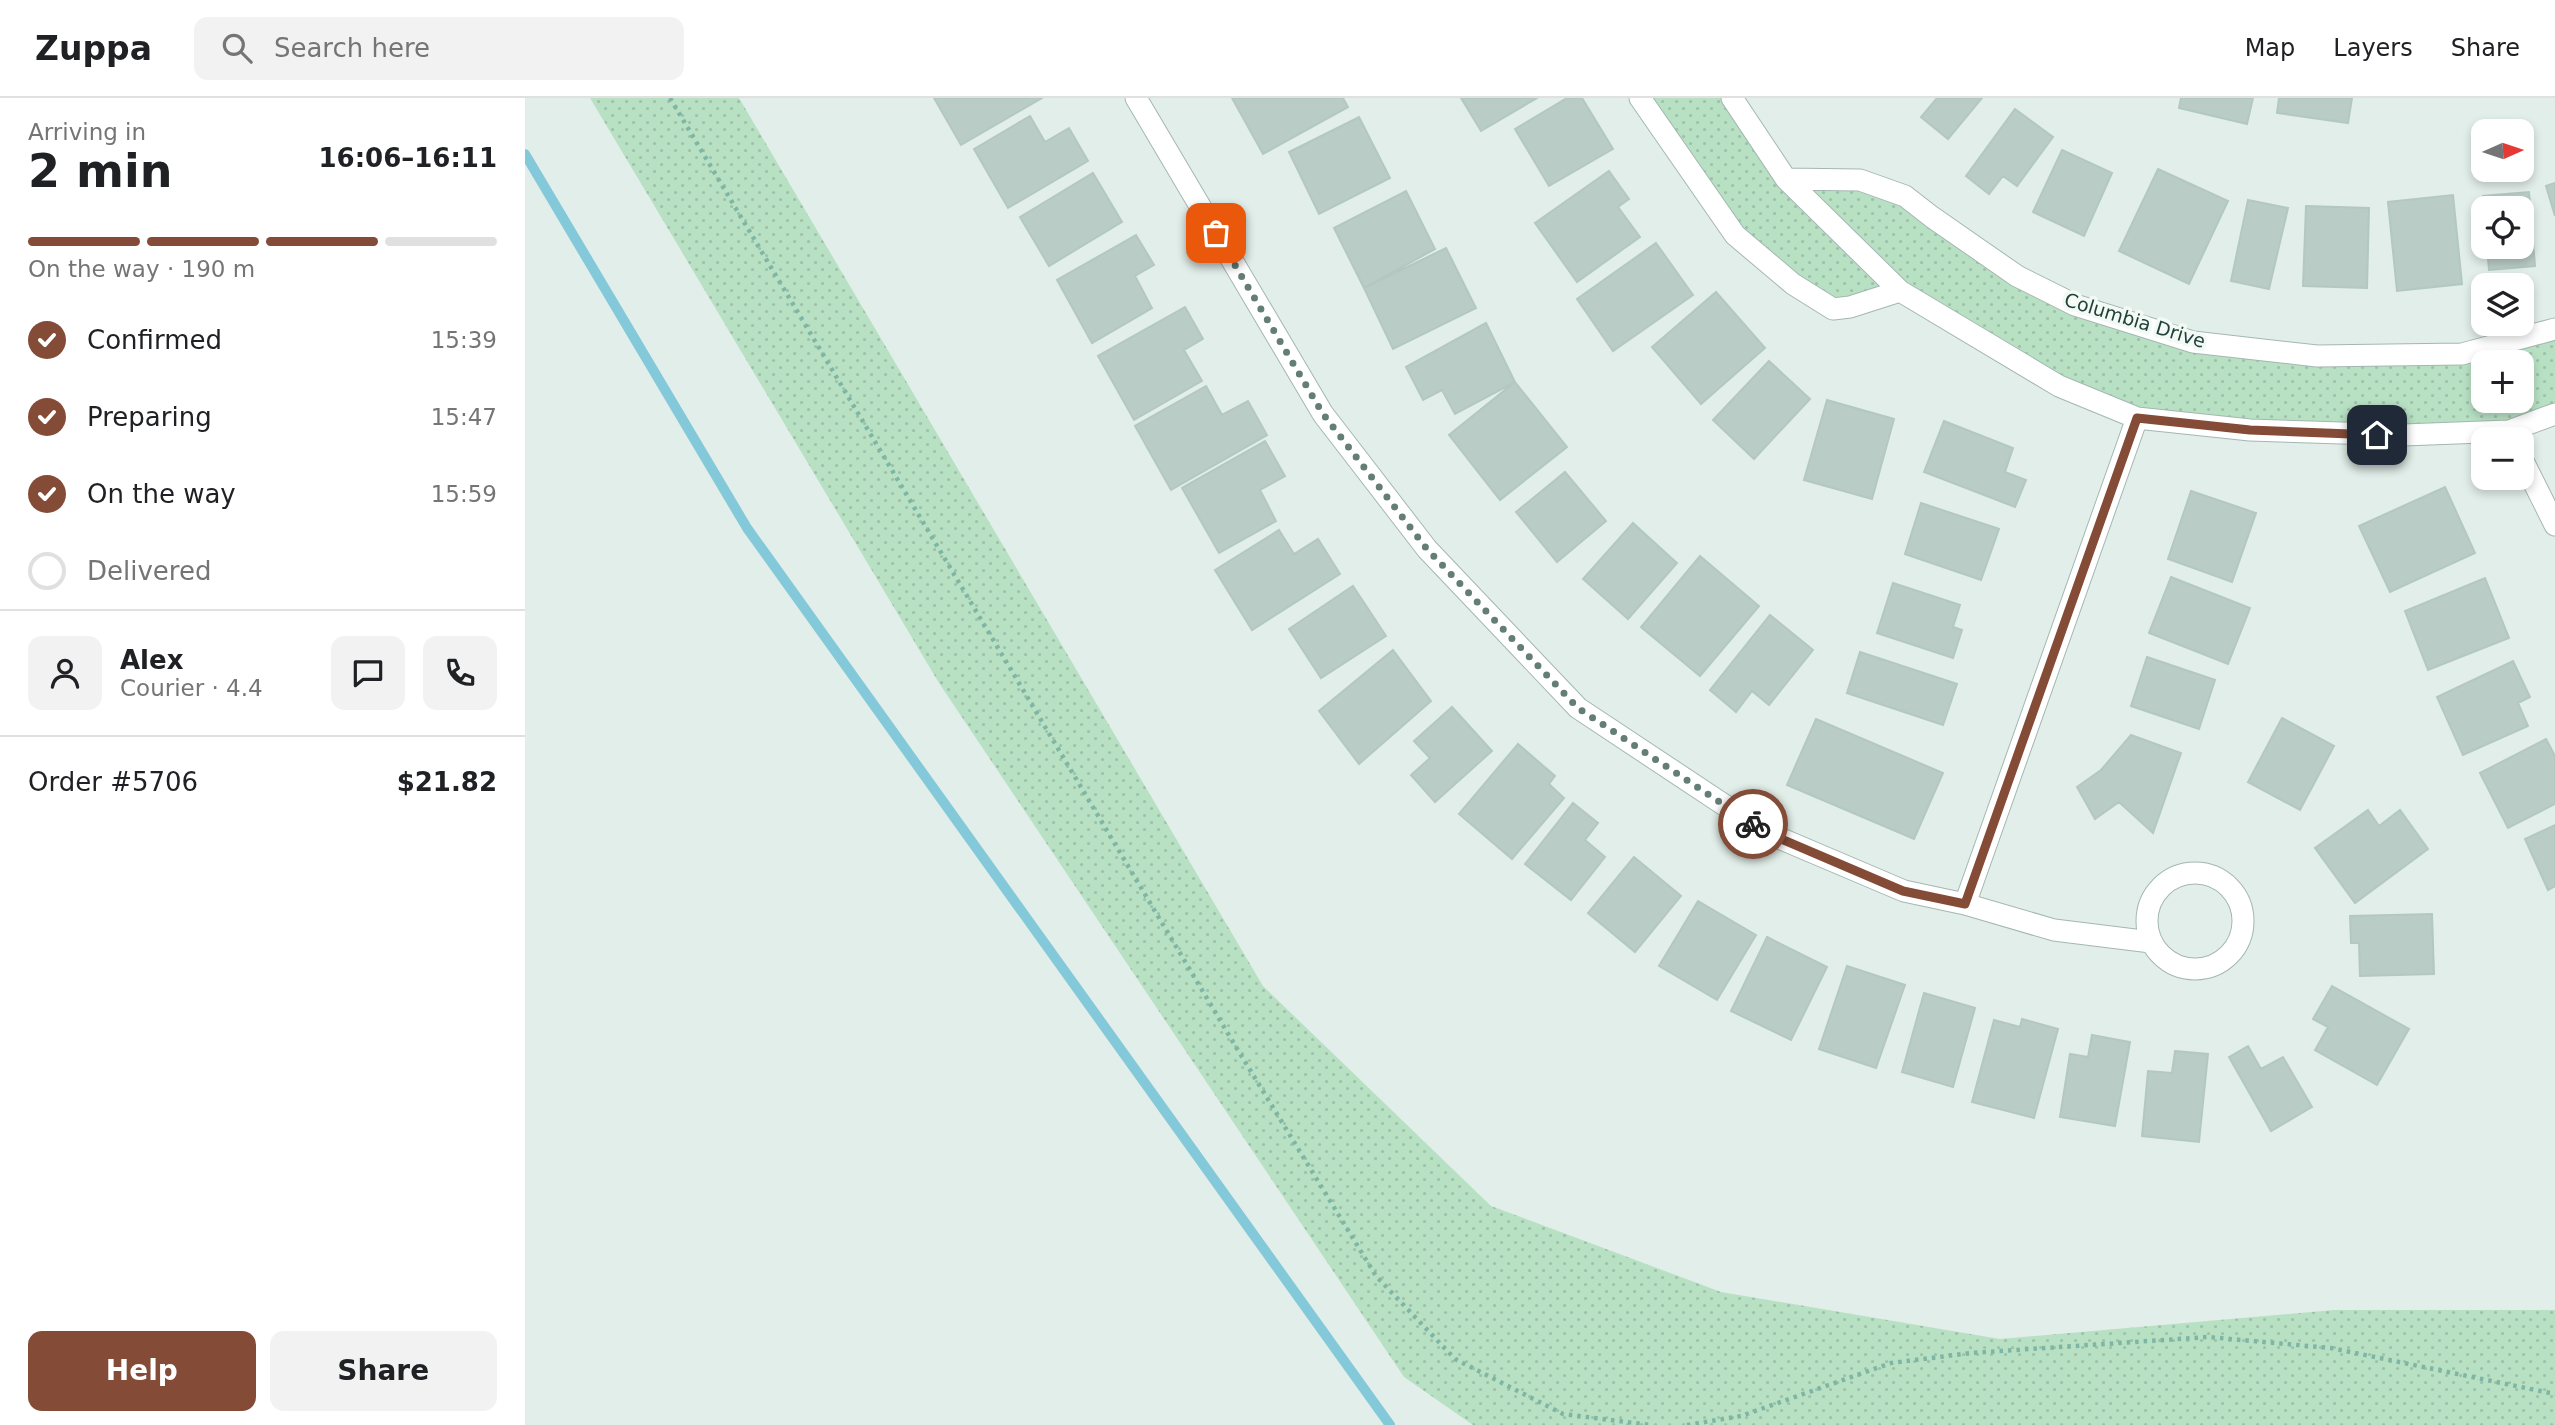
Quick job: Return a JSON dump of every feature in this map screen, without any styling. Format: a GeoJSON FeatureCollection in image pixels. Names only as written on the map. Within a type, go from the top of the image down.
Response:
{"type":"FeatureCollection","features":[{"type":"Feature","properties":{"kind":"street"},"geometry":{"type":"LineString","coordinates":[[1136,98],[1323,414],[1427,549],[1578,708],[1765,832],[1903,891],[1965,904],[2054,930],[2151,942],[2168,961],[2183,969],[2200,970],[2222,962],[2234,951],[2242,936],[2240,902],[2224,882],[2208,874],[2192,873],[2175,877],[2161,886],[2148,909],[2147,926],[2151,942]]}},
{"type":"Feature","properties":{"kind":"street"},"geometry":{"type":"LineString","coordinates":[[1640,98],[1735,235],[1793,284],[1833,309],[1850,307],[1900,291]]}},
{"type":"Feature","properties":{"kind":"street"},"geometry":{"type":"LineString","coordinates":[[1732,98],[1786,179],[1900,291],[2059,386],[2137,418],[2250,430],[2471,435]]}},
{"type":"Feature","properties":{"kind":"street","name":"Columbia Drive"},"geometry":{"type":"LineString","coordinates":[[1786,179],[1860,180],[1905,196],[2017,276],[2075,306],[2193,342],[2316,356],[2462,354],[2555,329]]}},
{"type":"Feature","properties":{"kind":"street"},"geometry":{"type":"LineString","coordinates":[[2528,427],[2555,414]]}},
{"type":"Feature","properties":{"kind":"street"},"geometry":{"type":"LineString","coordinates":[[1965,904],[2137,418]]}},
{"type":"Feature","properties":{"kind":"street"},"geometry":{"type":"LineString","coordinates":[[2534,483],[2555,525]]}},
{"type":"Feature","properties":{"kind":"path"},"geometry":{"type":"LineString","coordinates":[[670,98],[1229,1035],[1376,1276],[1455,1359],[1563,1414],[1650,1425]]}},
{"type":"Feature","properties":{"kind":"path"},"geometry":{"type":"LineString","coordinates":[[1687,1425],[1741,1416],[1891,1363],[1971,1353],[2208,1337],[2331,1348],[2555,1394]]}},
{"type":"Feature","properties":{"kind":"green space"},"geometry":{"type":"Polygon","coordinates":[[[590,98],[739,98],[1263,986],[1491,1206],[1721,1292],[2000,1339],[2334,1310],[2555,1310],[2555,1425],[1473,1425],[1404,1377],[939,683],[590,98]]]}},
{"type":"Feature","properties":{"kind":"green space"},"geometry":{"type":"Polygon","coordinates":[[[1635,98],[1726,98],[1783,187],[1860,180],[2017,276],[2193,342],[2462,354],[2471,352],[2471,413],[2534,413],[2534,350],[2477,350],[2555,329],[2555,414],[2520,427],[2471,427],[2471,430],[2137,418],[1900,291],[1835,315],[1726,220],[1635,98]]]}},
{"type":"Feature","properties":{"kind":"building"},"geometry":{"type":"Polygon","coordinates":[[[934,98],[1042,98],[961,145],[934,98]]]}},
{"type":"Feature","properties":{"kind":"building"},"geometry":{"type":"Polygon","coordinates":[[[1232,98],[1343,98],[1348,107],[1263,154],[1232,98]]]}},
{"type":"Feature","properties":{"kind":"building"},"geometry":{"type":"Polygon","coordinates":[[[1461,98],[1537,98],[1481,131],[1461,98]]]}},
{"type":"Feature","properties":{"kind":"building"},"geometry":{"type":"Polygon","coordinates":[[[1567,98],[1582,98],[1613,149],[1549,186],[1515,129],[1567,98]]]}},
{"type":"Feature","properties":{"kind":"building"},"geometry":{"type":"Polygon","coordinates":[[[1937,98],[1982,98],[1948,139],[1921,117],[1937,98]]]}},
{"type":"Feature","properties":{"kind":"building"},"geometry":{"type":"Polygon","coordinates":[[[2181,98],[2253,98],[2247,124],[2179,108],[2181,98]]]}},
{"type":"Feature","properties":{"kind":"building"},"geometry":{"type":"Polygon","coordinates":[[[2279,98],[2352,98],[2348,123],[2277,113],[2279,98]]]}},
{"type":"Feature","properties":{"kind":"building"},"geometry":{"type":"Polygon","coordinates":[[[2015,109],[2053,137],[2017,186],[2003,176],[1989,194],[1966,176],[2015,109]]]}},
{"type":"Feature","properties":{"kind":"building"},"geometry":{"type":"Polygon","coordinates":[[[1030,116],[1045,142],[1069,128],[1088,161],[1008,208],[974,149],[1030,116]]]}},
{"type":"Feature","properties":{"kind":"building"},"geometry":{"type":"Polygon","coordinates":[[[1359,117],[1390,178],[1319,214],[1289,152],[1359,117]]]}},
{"type":"Feature","properties":{"kind":"building"},"geometry":{"type":"Polygon","coordinates":[[[2062,150],[2112,173],[2084,236],[2033,212],[2062,150]]]}},
{"type":"Feature","properties":{"kind":"building"},"geometry":{"type":"Polygon","coordinates":[[[2158,169],[2228,201],[2189,284],[2119,251],[2158,169]]]}},
{"type":"Feature","properties":{"kind":"building"},"geometry":{"type":"Polygon","coordinates":[[[1609,171],[1629,199],[1618,207],[1640,237],[1577,282],[1535,223],[1609,171]]]}},
{"type":"Feature","properties":{"kind":"building"},"geometry":{"type":"Polygon","coordinates":[[[1093,173],[1122,222],[1049,266],[1020,217],[1093,173]]]}},
{"type":"Feature","properties":{"kind":"building"},"geometry":{"type":"Polygon","coordinates":[[[2555,183],[2555,216],[2546,186],[2555,183]]]}},
{"type":"Feature","properties":{"kind":"building"},"geometry":{"type":"Polygon","coordinates":[[[1406,191],[1435,249],[1364,288],[1334,228],[1406,191]]]}},
{"type":"Feature","properties":{"kind":"building"},"geometry":{"type":"Polygon","coordinates":[[[2529,192],[2529,196],[2483,196],[2529,192]]]}},
{"type":"Feature","properties":{"kind":"building"},"geometry":{"type":"Polygon","coordinates":[[[2453,195],[2462,284],[2397,291],[2388,202],[2453,195]]]}},
{"type":"Feature","properties":{"kind":"building"},"geometry":{"type":"Polygon","coordinates":[[[2248,200],[2288,208],[2269,289],[2231,281],[2248,200]]]}},
{"type":"Feature","properties":{"kind":"building"},"geometry":{"type":"Polygon","coordinates":[[[2306,206],[2369,208],[2367,288],[2303,286],[2306,206]]]}},
{"type":"Feature","properties":{"kind":"building"},"geometry":{"type":"Polygon","coordinates":[[[1136,235],[1154,265],[1135,276],[1152,308],[1092,343],[1057,280],[1136,235]]]}},
{"type":"Feature","properties":{"kind":"building"},"geometry":{"type":"Polygon","coordinates":[[[1656,243],[1693,295],[1613,351],[1577,299],[1656,243]]]}},
{"type":"Feature","properties":{"kind":"building"},"geometry":{"type":"Polygon","coordinates":[[[1446,248],[1476,308],[1393,349],[1364,288],[1446,248]]]}},
{"type":"Feature","properties":{"kind":"building"},"geometry":{"type":"Polygon","coordinates":[[[2534,254],[2535,266],[2489,270],[2488,259],[2534,259],[2534,254]]]}},
{"type":"Feature","properties":{"kind":"building"},"geometry":{"type":"Polygon","coordinates":[[[1716,292],[1765,348],[1701,404],[1652,347],[1716,292]]]}},
{"type":"Feature","properties":{"kind":"building"},"geometry":{"type":"Polygon","coordinates":[[[1185,307],[1203,339],[1184,350],[1202,381],[1134,420],[1098,356],[1185,307]]]}},
{"type":"Feature","properties":{"kind":"building"},"geometry":{"type":"Polygon","coordinates":[[[1486,323],[1515,382],[1455,414],[1442,390],[1423,400],[1406,367],[1486,323]]]}},
{"type":"Feature","properties":{"kind":"building"},"geometry":{"type":"Polygon","coordinates":[[[1769,361],[1810,399],[1754,459],[1713,420],[1769,361]]]}},
{"type":"Feature","properties":{"kind":"building"},"geometry":{"type":"Polygon","coordinates":[[[1515,382],[1567,447],[1500,500],[1449,435],[1515,382]]]}},
{"type":"Feature","properties":{"kind":"building"},"geometry":{"type":"Polygon","coordinates":[[[1206,386],[1222,415],[1248,401],[1267,435],[1171,490],[1135,426],[1206,386]]]}},
{"type":"Feature","properties":{"kind":"building"},"geometry":{"type":"Polygon","coordinates":[[[1827,400],[1894,419],[1872,499],[1804,480],[1827,400]]]}},
{"type":"Feature","properties":{"kind":"building"},"geometry":{"type":"Polygon","coordinates":[[[1944,421],[2013,448],[2005,472],[2026,480],[2015,507],[1924,472],[1944,421]]]}},
{"type":"Feature","properties":{"kind":"building"},"geometry":{"type":"Polygon","coordinates":[[[1265,441],[1285,476],[1260,490],[1276,521],[1219,553],[1182,488],[1265,441]]]}},
{"type":"Feature","properties":{"kind":"building"},"geometry":{"type":"Polygon","coordinates":[[[1565,472],[1606,521],[1557,562],[1516,512],[1565,472]]]}},
{"type":"Feature","properties":{"kind":"building"},"geometry":{"type":"Polygon","coordinates":[[[2445,487],[2475,553],[2390,592],[2359,526],[2445,487]]]}},
{"type":"Feature","properties":{"kind":"building"},"geometry":{"type":"Polygon","coordinates":[[[2191,491],[2256,513],[2232,582],[2168,559],[2191,491]]]}},
{"type":"Feature","properties":{"kind":"building"},"geometry":{"type":"Polygon","coordinates":[[[1921,503],[1999,529],[1981,580],[1905,554],[1921,503]]]}},
{"type":"Feature","properties":{"kind":"building"},"geometry":{"type":"Polygon","coordinates":[[[1633,523],[1677,563],[1628,619],[1583,579],[1633,523]]]}},
{"type":"Feature","properties":{"kind":"building"},"geometry":{"type":"Polygon","coordinates":[[[1279,530],[1294,554],[1318,539],[1340,574],[1252,630],[1215,570],[1279,530]]]}},
{"type":"Feature","properties":{"kind":"building"},"geometry":{"type":"Polygon","coordinates":[[[1700,556],[1759,606],[1700,676],[1641,627],[1700,556]]]}},
{"type":"Feature","properties":{"kind":"building"},"geometry":{"type":"Polygon","coordinates":[[[2171,577],[2250,608],[2228,664],[2149,633],[2171,577]]]}},
{"type":"Feature","properties":{"kind":"building"},"geometry":{"type":"Polygon","coordinates":[[[2485,578],[2509,638],[2428,670],[2405,611],[2485,578]]]}},
{"type":"Feature","properties":{"kind":"building"},"geometry":{"type":"Polygon","coordinates":[[[1893,583],[1960,605],[1953,627],[1962,630],[1953,658],[1877,633],[1893,583]]]}},
{"type":"Feature","properties":{"kind":"building"},"geometry":{"type":"Polygon","coordinates":[[[1353,586],[1386,636],[1321,678],[1289,629],[1353,586]]]}},
{"type":"Feature","properties":{"kind":"building"},"geometry":{"type":"Polygon","coordinates":[[[1770,615],[1813,650],[1769,705],[1752,691],[1736,712],[1710,690],[1770,615]]]}},
{"type":"Feature","properties":{"kind":"building"},"geometry":{"type":"Polygon","coordinates":[[[1393,650],[1431,701],[1359,764],[1319,711],[1393,650]]]}},
{"type":"Feature","properties":{"kind":"building"},"geometry":{"type":"Polygon","coordinates":[[[1860,652],[1957,684],[1943,725],[1847,693],[1860,652]]]}},
{"type":"Feature","properties":{"kind":"building"},"geometry":{"type":"Polygon","coordinates":[[[2147,657],[2215,680],[2199,729],[2131,706],[2147,657]]]}},
{"type":"Feature","properties":{"kind":"building"},"geometry":{"type":"Polygon","coordinates":[[[2513,661],[2530,697],[2518,703],[2528,726],[2463,755],[2437,697],[2513,661]]]}},
{"type":"Feature","properties":{"kind":"building"},"geometry":{"type":"Polygon","coordinates":[[[1452,707],[1492,751],[1435,802],[1411,775],[1430,758],[1414,741],[1452,707]]]}},
{"type":"Feature","properties":{"kind":"building"},"geometry":{"type":"Polygon","coordinates":[[[2282,718],[2334,746],[2300,810],[2248,782],[2282,718]]]}},
{"type":"Feature","properties":{"kind":"building"},"geometry":{"type":"Polygon","coordinates":[[[1816,719],[1943,773],[1914,839],[1787,785],[1816,719]]]}},
{"type":"Feature","properties":{"kind":"building"},"geometry":{"type":"Polygon","coordinates":[[[2131,735],[2181,753],[2153,833],[2119,802],[2095,819],[2077,787],[2101,770],[2131,735]]]}},
{"type":"Feature","properties":{"kind":"building"},"geometry":{"type":"Polygon","coordinates":[[[2546,739],[2555,756],[2555,804],[2508,828],[2480,773],[2546,739]]]}},
{"type":"Feature","properties":{"kind":"building"},"geometry":{"type":"Polygon","coordinates":[[[1518,744],[1555,776],[1549,784],[1564,798],[1512,859],[1459,814],[1518,744]]]}},
{"type":"Feature","properties":{"kind":"building"},"geometry":{"type":"Polygon","coordinates":[[[1573,803],[1598,823],[1585,840],[1605,857],[1571,900],[1525,864],[1573,803]]]}},
{"type":"Feature","properties":{"kind":"building"},"geometry":{"type":"Polygon","coordinates":[[[2368,810],[2379,826],[2400,810],[2428,849],[2355,903],[2315,848],[2368,810]]]}},
{"type":"Feature","properties":{"kind":"building"},"geometry":{"type":"Polygon","coordinates":[[[2555,825],[2555,886],[2548,890],[2525,839],[2555,825]]]}},
{"type":"Feature","properties":{"kind":"building"},"geometry":{"type":"Polygon","coordinates":[[[1634,857],[1681,896],[1635,952],[1588,913],[1634,857]]]}},
{"type":"Feature","properties":{"kind":"building"},"geometry":{"type":"Polygon","coordinates":[[[1698,901],[1756,935],[1717,1000],[1659,966],[1698,901]]]}},
{"type":"Feature","properties":{"kind":"building"},"geometry":{"type":"Polygon","coordinates":[[[2432,914],[2434,974],[2360,976],[2359,943],[2351,943],[2350,916],[2432,914]]]}},
{"type":"Feature","properties":{"kind":"building"},"geometry":{"type":"Polygon","coordinates":[[[1767,937],[1827,967],[1791,1040],[1731,1011],[1767,937]]]}},
{"type":"Feature","properties":{"kind":"building"},"geometry":{"type":"Polygon","coordinates":[[[1847,966],[1905,985],[1876,1068],[1819,1049],[1847,966]]]}},
{"type":"Feature","properties":{"kind":"building"},"geometry":{"type":"Polygon","coordinates":[[[2332,986],[2409,1029],[2377,1085],[2315,1050],[2328,1027],[2313,1019],[2332,986]]]}},
{"type":"Feature","properties":{"kind":"building"},"geometry":{"type":"Polygon","coordinates":[[[1924,993],[1975,1008],[1953,1087],[1902,1072],[1924,993]]]}},
{"type":"Feature","properties":{"kind":"building"},"geometry":{"type":"Polygon","coordinates":[[[2022,1019],[2058,1029],[2034,1118],[1972,1102],[1994,1020],[2020,1027],[2022,1019]]]}},
{"type":"Feature","properties":{"kind":"building"},"geometry":{"type":"Polygon","coordinates":[[[2092,1035],[2130,1042],[2115,1126],[2060,1117],[2070,1054],[2088,1057],[2092,1035]]]}},
{"type":"Feature","properties":{"kind":"building"},"geometry":{"type":"Polygon","coordinates":[[[2248,1046],[2261,1069],[2283,1057],[2312,1107],[2271,1131],[2229,1057],[2248,1046]]]}},
{"type":"Feature","properties":{"kind":"building"},"geometry":{"type":"Polygon","coordinates":[[[2175,1051],[2208,1054],[2199,1142],[2142,1136],[2148,1071],[2172,1073],[2175,1051]]]}},
{"type":"Feature","properties":{"kind":"waterway"},"geometry":{"type":"LineString","coordinates":[[525,154],[747,528],[1390,1425]]}},
{"type":"Feature","properties":{"kind":"way so far"},"geometry":{"type":"LineString","coordinates":[[1216,233],[1323,414],[1427,549],[1578,708],[1753,824]]}},
{"type":"Feature","properties":{"kind":"route"},"geometry":{"type":"LineString","coordinates":[[1753,824],[1765,832],[1903,891],[1965,904],[2137,418],[2250,430],[2377,435]]}}]}
